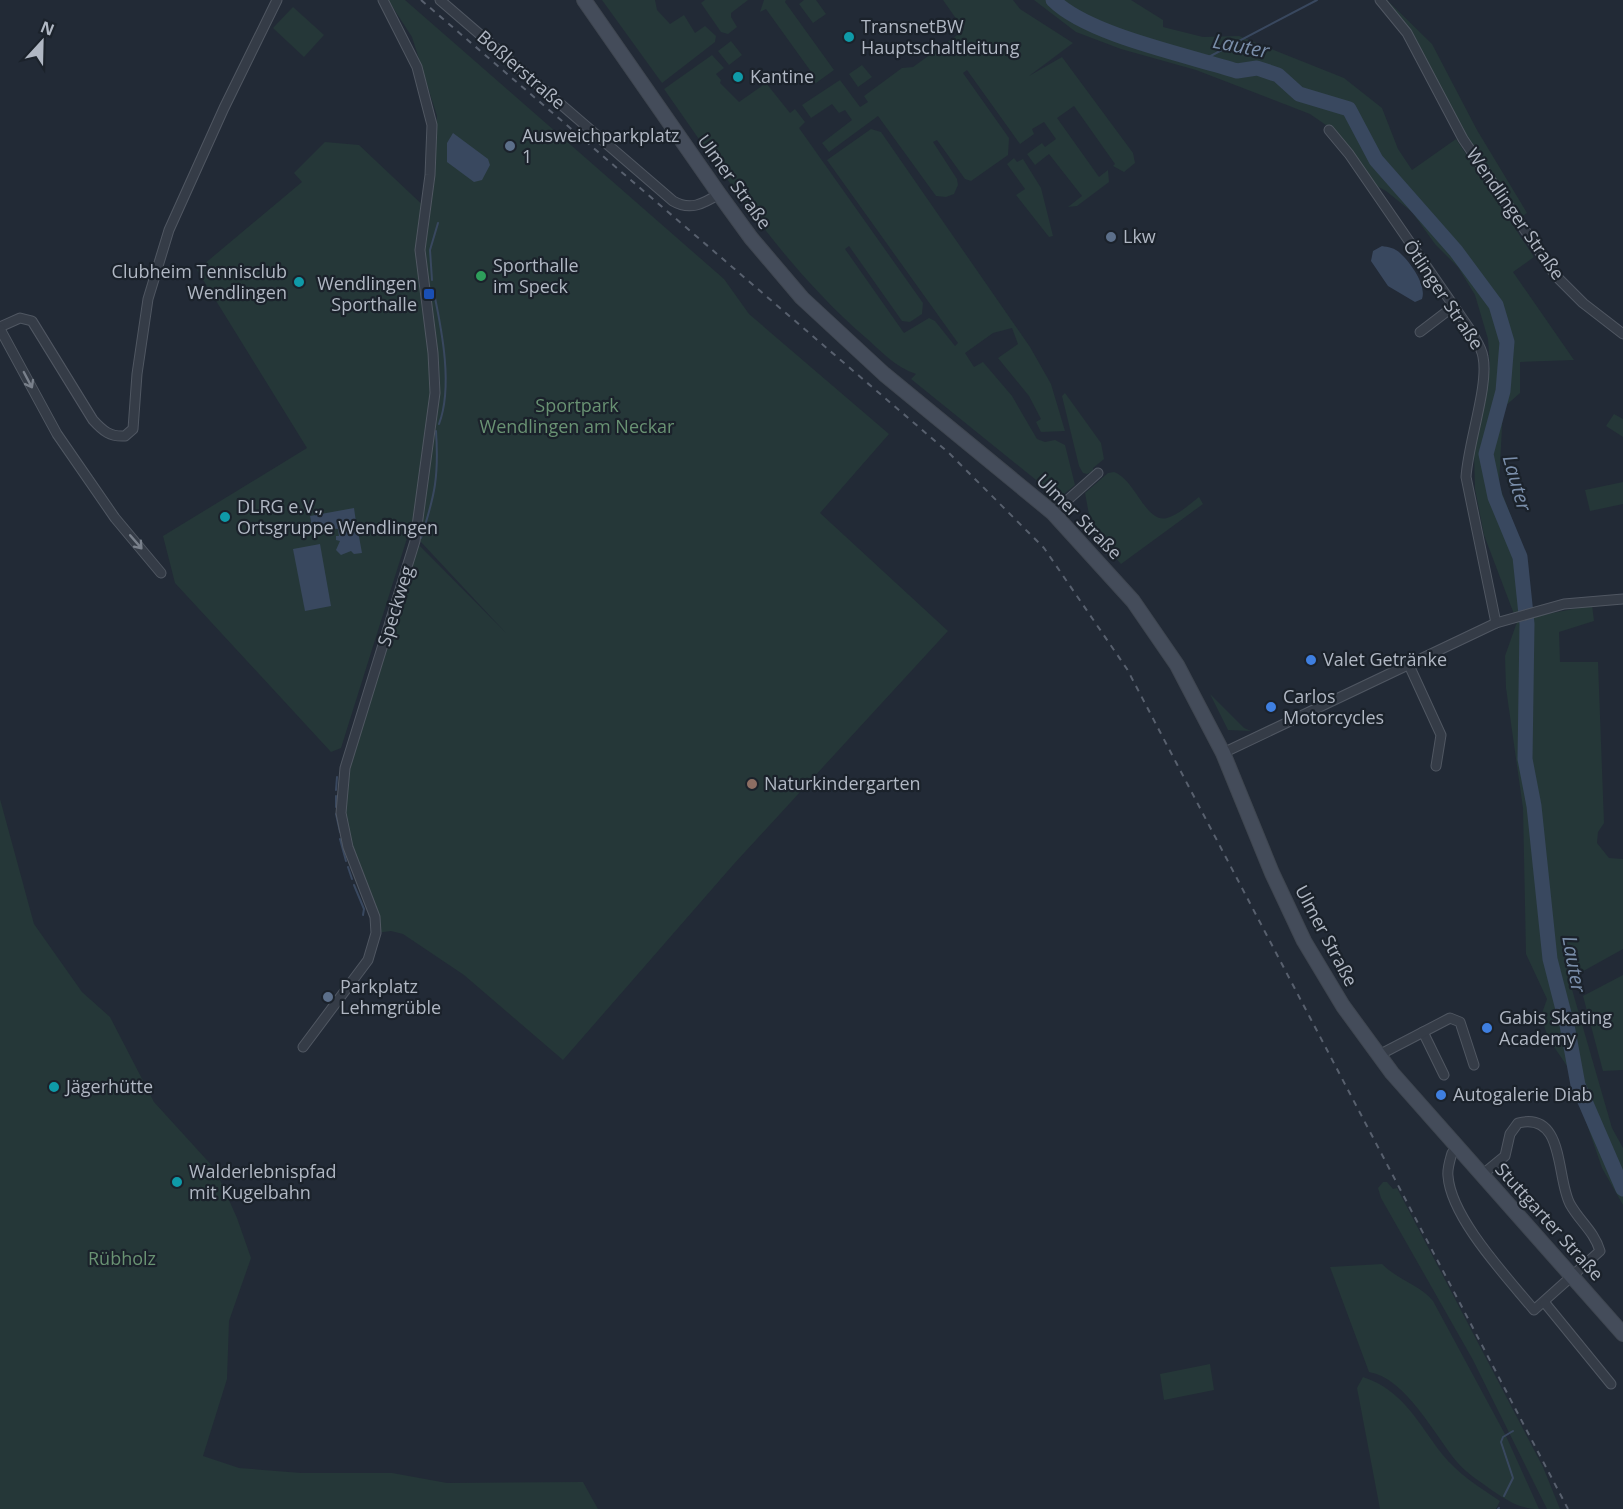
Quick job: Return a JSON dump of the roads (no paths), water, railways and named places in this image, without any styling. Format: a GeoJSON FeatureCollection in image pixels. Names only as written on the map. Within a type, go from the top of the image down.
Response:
{"type":"FeatureCollection","features":[{"type":"Feature","properties":{"kind":"main road","name":"Ulmer Straße"},"geometry":{"type":"LineString","coordinates":[[584,0],[719,194],[770,261],[828,325],[1053,513],[1133,601],[1177,665],[1223,753],[1272,873],[1304,941],[1343,1006],[1379,1055],[1447,1134]]}},
{"type":"Feature","properties":{"kind":"main road","name":"Stuttgarter Straße"},"geometry":{"type":"LineString","coordinates":[[1447,1134],[1623,1334]]}},
{"type":"Feature","properties":{"kind":"street"},"geometry":{"type":"LineString","coordinates":[[161,573],[115,518],[57,434],[0,328],[20,318],[32,321],[93,420],[104,432],[115,437],[125,436],[133,429],[137,375],[148,299],[169,230],[256,39],[278,0]]}},
{"type":"Feature","properties":{"kind":"street","name":"Speckweg"},"geometry":{"type":"LineString","coordinates":[[303,1047],[368,960],[374,940],[375,917],[348,847],[341,813],[345,768],[416,542],[435,393],[434,352],[420,250],[430,175],[432,125],[417,67],[383,0]]}},
{"type":"Feature","properties":{"kind":"street","name":"Boßlerstraße"},"geometry":{"type":"LineString","coordinates":[[440,0],[673,201],[682,206],[693,207],[719,194]]}},
{"type":"Feature","properties":{"kind":"street","name":"Wendlinger Straße"},"geometry":{"type":"LineString","coordinates":[[1380,0],[1407,33],[1462,139],[1556,276],[1583,303],[1623,334]]}},
{"type":"Feature","properties":{"kind":"street","name":"Ötlinger Straße"},"geometry":{"type":"LineString","coordinates":[[1329,130],[1349,154],[1472,331],[1483,356],[1484,379],[1467,453],[1466,477],[1496,623]]}},
{"type":"Feature","properties":{"kind":"street"},"geometry":{"type":"LineString","coordinates":[[1420,332],[1454,306]]}},
{"type":"Feature","properties":{"kind":"street"},"geometry":{"type":"LineString","coordinates":[[1053,513],[1098,473]]}},
{"type":"Feature","properties":{"kind":"street"},"geometry":{"type":"LineString","coordinates":[[1223,753],[1496,623],[1539,609],[1564,604],[1623,599]]}},
{"type":"Feature","properties":{"kind":"street"},"geometry":{"type":"LineString","coordinates":[[1408,663],[1441,735],[1436,766]]}},
{"type":"Feature","properties":{"kind":"street"},"geometry":{"type":"LineString","coordinates":[[1379,1055],[1450,1018],[1460,1022],[1474,1065]]}},
{"type":"Feature","properties":{"kind":"street"},"geometry":{"type":"LineString","coordinates":[[1423,1032],[1444,1075]]}},
{"type":"Feature","properties":{"kind":"street"},"geometry":{"type":"LineString","coordinates":[[1452,1153],[1448,1175],[1452,1192],[1475,1236],[1534,1310],[1545,1303],[1600,1251],[1596,1236],[1570,1204],[1558,1152],[1546,1127],[1537,1122],[1518,1123],[1510,1134],[1505,1156],[1483,1174]]}},
{"type":"Feature","properties":{"kind":"street"},"geometry":{"type":"LineString","coordinates":[[1545,1303],[1611,1384]]}},
{"type":"Feature","properties":{"kind":"water"},"geometry":{"type":"Polygon","coordinates":[[[453,133],[488,159],[490,165],[482,180],[474,182],[447,162],[447,143],[453,133]]]}},
{"type":"Feature","properties":{"kind":"water"},"geometry":{"type":"Polygon","coordinates":[[[1382,246],[1396,250],[1408,262],[1420,281],[1422,299],[1415,302],[1388,286],[1371,261],[1373,251],[1382,246]]]}},
{"type":"Feature","properties":{"kind":"water"},"geometry":{"type":"Polygon","coordinates":[[[354,508],[356,522],[351,524],[354,531],[358,531],[362,553],[354,554],[351,551],[341,555],[336,550],[340,541],[336,540],[336,536],[339,536],[338,529],[312,526],[310,516],[354,508]]]}},
{"type":"Feature","properties":{"kind":"water"},"geometry":{"type":"Polygon","coordinates":[[[320,544],[331,606],[305,611],[293,549],[320,544]]]}},
{"type":"Feature","properties":{"kind":"waterway","name":"Lauter"},"geometry":{"type":"LineString","coordinates":[[1053,0],[1089,24],[1113,34],[1237,71],[1257,68],[1278,75],[1299,94],[1349,109],[1376,160],[1456,251],[1496,305],[1507,342],[1503,391],[1486,454],[1495,497],[1520,557],[1527,624],[1525,759],[1534,806],[1550,959],[1567,1025],[1578,1085],[1623,1189]]}},
{"type":"Feature","properties":{"kind":"waterway"},"geometry":{"type":"LineString","coordinates":[[1203,60],[1317,0]]}},
{"type":"Feature","properties":{"kind":"waterway"},"geometry":{"type":"LineString","coordinates":[[432,280],[430,250],[438,223]]}},
{"type":"Feature","properties":{"kind":"waterway"},"geometry":{"type":"LineString","coordinates":[[434,293],[443,341],[446,376],[439,424]]}},
{"type":"Feature","properties":{"kind":"waterway"},"geometry":{"type":"LineString","coordinates":[[421,538],[435,485],[436,431]]}},
{"type":"Feature","properties":{"kind":"waterway"},"geometry":{"type":"LineString","coordinates":[[336,790],[337,777]]}},
{"type":"Feature","properties":{"kind":"waterway"},"geometry":{"type":"LineString","coordinates":[[336,796],[336,807]]}},
{"type":"Feature","properties":{"kind":"waterway"},"geometry":{"type":"LineString","coordinates":[[336,814],[340,832]]}},
{"type":"Feature","properties":{"kind":"waterway"},"geometry":{"type":"LineString","coordinates":[[340,839],[346,861]]}},
{"type":"Feature","properties":{"kind":"waterway"},"geometry":{"type":"LineString","coordinates":[[348,867],[352,879]]}},
{"type":"Feature","properties":{"kind":"waterway"},"geometry":{"type":"LineString","coordinates":[[354,885],[364,909],[363,915]]}},
{"type":"Feature","properties":{"kind":"waterway"},"geometry":{"type":"LineString","coordinates":[[1504,1496],[1513,1478],[1501,1442],[1503,1437],[1513,1431]]}},
{"type":"Feature","properties":{"kind":"railway"},"geometry":{"type":"LineString","coordinates":[[421,0],[949,453],[1044,548],[1127,669],[1568,1509]]}},
{"type":"Feature","properties":{"kind":"place","name":"TransnetBW Hauptschaltleitung"},"geometry":{"type":"Point","coordinates":[849,37]}},
{"type":"Feature","properties":{"kind":"place","name":"Kantine"},"geometry":{"type":"Point","coordinates":[738,77]}},
{"type":"Feature","properties":{"kind":"place","name":"Ausweichparkplatz 1"},"geometry":{"type":"Point","coordinates":[510,146]}},
{"type":"Feature","properties":{"kind":"place","name":"Lkw"},"geometry":{"type":"Point","coordinates":[1111,237]}},
{"type":"Feature","properties":{"kind":"place","name":"Sporthalle im Speck"},"geometry":{"type":"Point","coordinates":[481,276]}},
{"type":"Feature","properties":{"kind":"place","name":"Clubheim Tennisclub Wendlingen"},"geometry":{"type":"Point","coordinates":[299,282]}},
{"type":"Feature","properties":{"kind":"place","name":"Wendlingen Sporthalle"},"geometry":{"type":"Point","coordinates":[429,294]}},
{"type":"Feature","properties":{"kind":"place","name":"DLRG e.V., Ortsgruppe Wendlingen"},"geometry":{"type":"Point","coordinates":[225,517]}},
{"type":"Feature","properties":{"kind":"place","name":"Valet Getränke"},"geometry":{"type":"Point","coordinates":[1311,660]}},
{"type":"Feature","properties":{"kind":"place","name":"Carlos Motorcycles"},"geometry":{"type":"Point","coordinates":[1271,707]}},
{"type":"Feature","properties":{"kind":"place","name":"Naturkindergarten"},"geometry":{"type":"Point","coordinates":[752,784]}},
{"type":"Feature","properties":{"kind":"place","name":"Parkplatz Lehmgrüble"},"geometry":{"type":"Point","coordinates":[328,997]}},
{"type":"Feature","properties":{"kind":"place","name":"Gabis Skating Academy"},"geometry":{"type":"Point","coordinates":[1487,1028]}},
{"type":"Feature","properties":{"kind":"place","name":"Jägerhütte"},"geometry":{"type":"Point","coordinates":[54,1087]}},
{"type":"Feature","properties":{"kind":"place","name":"Autogalerie Diab"},"geometry":{"type":"Point","coordinates":[1441,1095]}},
{"type":"Feature","properties":{"kind":"place","name":"Walderlebnispfad mit Kugelbahn"},"geometry":{"type":"Point","coordinates":[177,1182]}},
{"type":"Feature","properties":{"kind":"park label","name":"Sportpark Wendlingen am Neckar"},"geometry":{"type":"Point","coordinates":[577,416]}},
{"type":"Feature","properties":{"kind":"park label","name":"Rübholz"},"geometry":{"type":"Point","coordinates":[122,1259]}}]}
